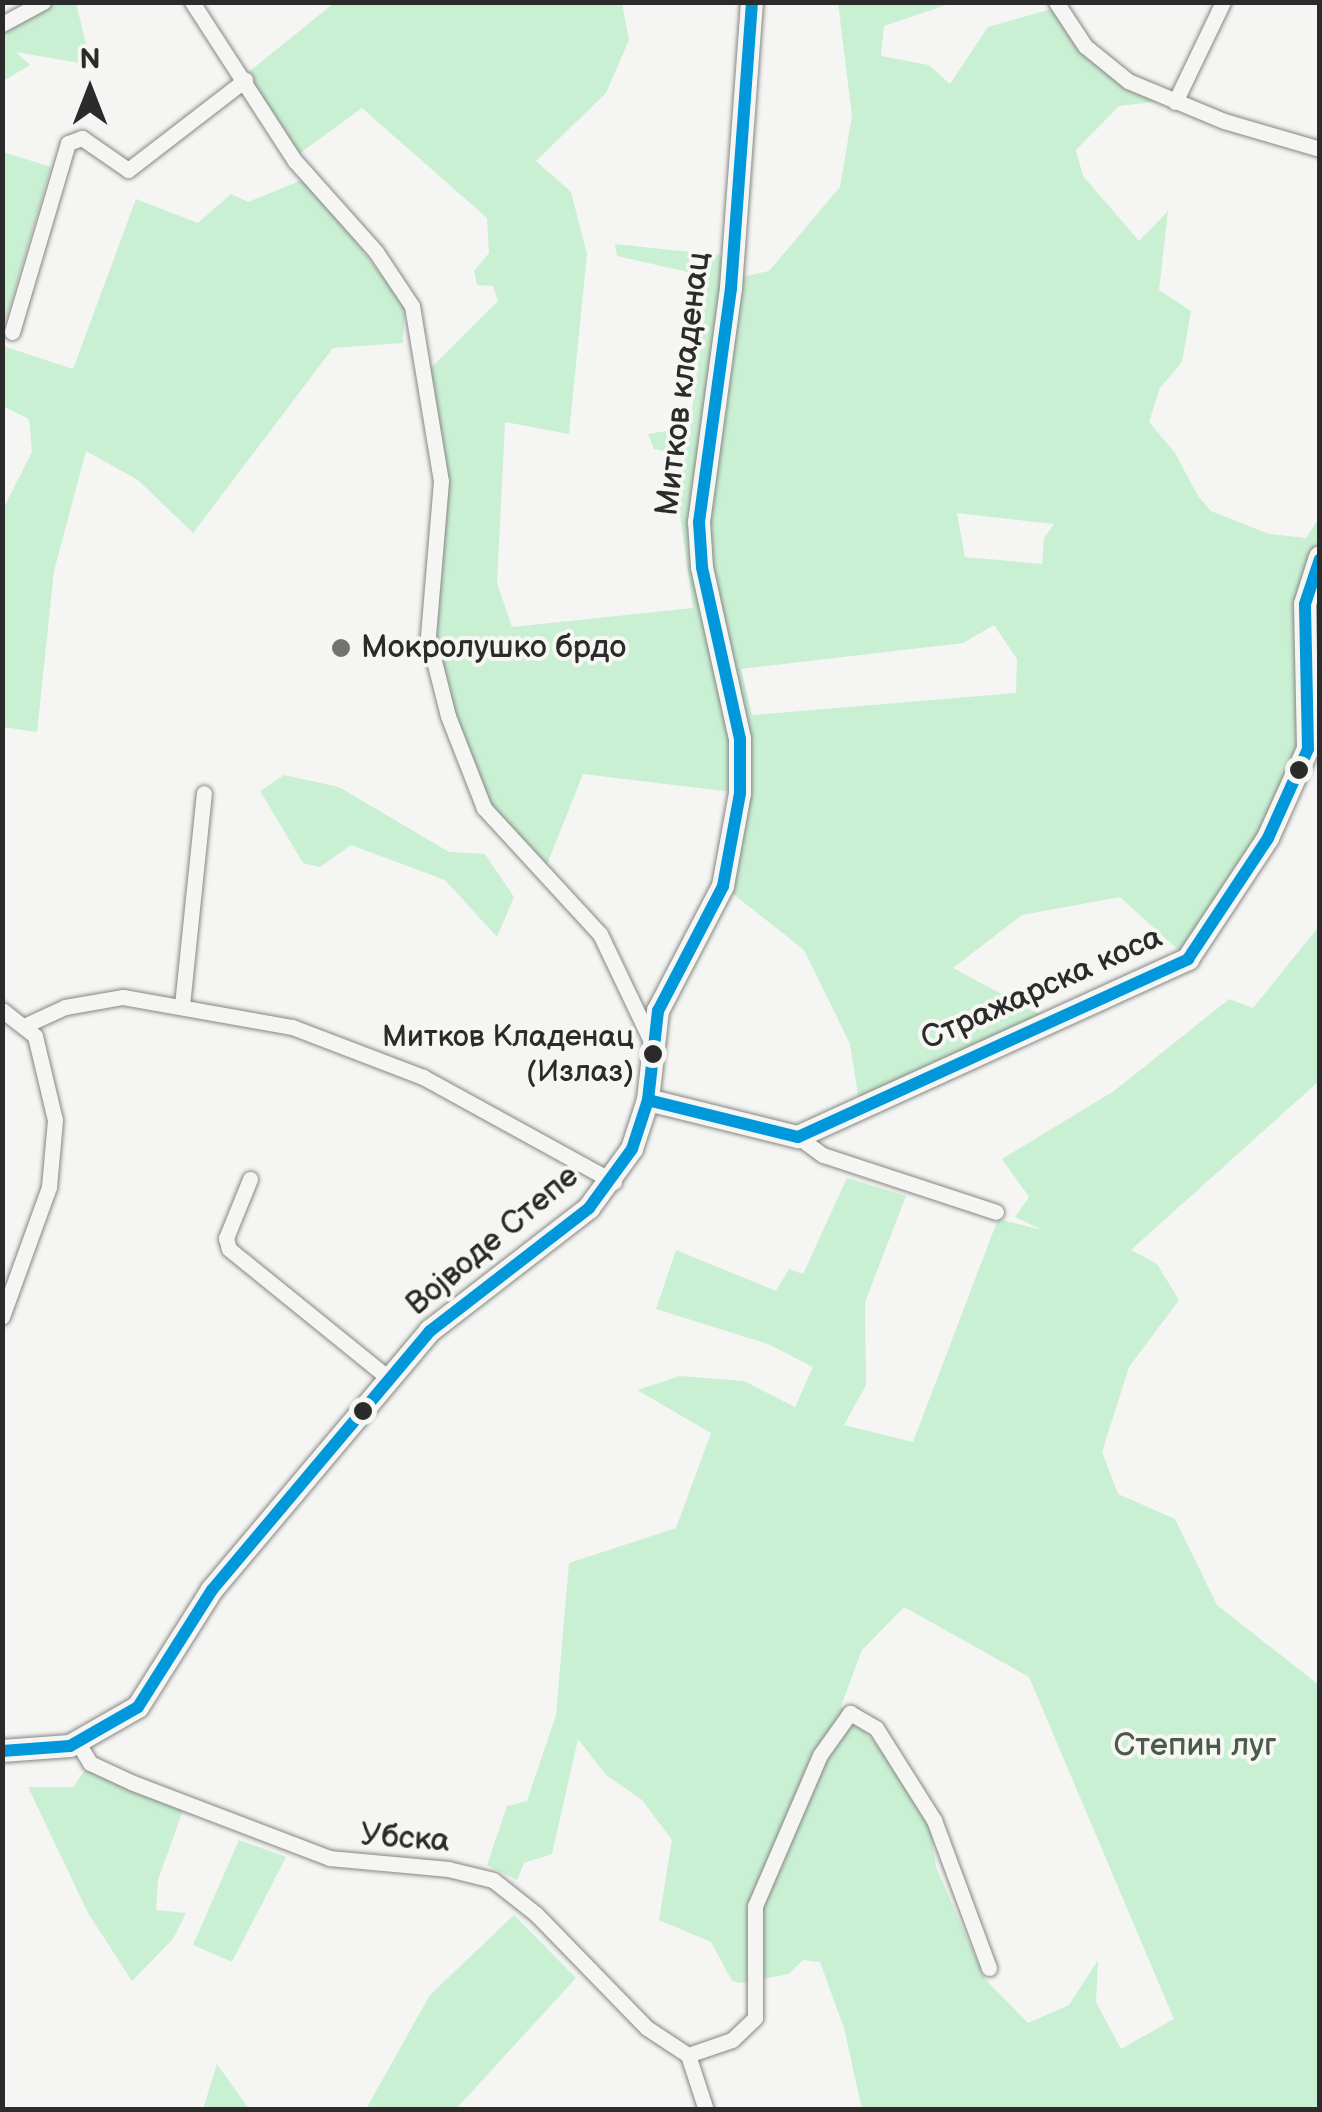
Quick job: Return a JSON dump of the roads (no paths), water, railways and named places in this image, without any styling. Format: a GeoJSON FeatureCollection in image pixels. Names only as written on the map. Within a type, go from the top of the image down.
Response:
{"type":"FeatureCollection","features":[{"type":"Feature","properties":{"kind":"street"},"geometry":{"type":"LineString","coordinates":[[2,24],[44,2]]}},
{"type":"Feature","properties":{"kind":"street"},"geometry":{"type":"LineString","coordinates":[[192,2],[294,161],[376,252],[412,306],[442,480],[428,637],[448,716],[484,808],[600,934],[650,1046]]}},
{"type":"Feature","properties":{"kind":"street","name":"Митков кладенац"},"geometry":{"type":"LineString","coordinates":[[648,1100],[650,1046],[680,964],[723,886],[740,793],[740,739],[702,568],[699,522],[731,288],[752,2]]}},
{"type":"Feature","properties":{"kind":"street"},"geometry":{"type":"LineString","coordinates":[[1056,2],[1101,62],[1174,102],[1320,149]]}},
{"type":"Feature","properties":{"kind":"street"},"geometry":{"type":"LineString","coordinates":[[1174,102],[1223,2]]}},
{"type":"Feature","properties":{"kind":"street"},"geometry":{"type":"LineString","coordinates":[[12,332],[68,143],[82,138],[128,170],[245,80]]}},
{"type":"Feature","properties":{"kind":"street","name":"Стражарска коса"},"geometry":{"type":"LineString","coordinates":[[798,1138],[1188,959],[1268,838],[1304,762],[1312,729],[1305,604],[1320,557]]}},
{"type":"Feature","properties":{"kind":"street"},"geometry":{"type":"LineString","coordinates":[[182,1005],[204,793]]}},
{"type":"Feature","properties":{"kind":"street"},"geometry":{"type":"LineString","coordinates":[[2,1318],[54,1162],[52,1092],[11,1018],[104,998],[182,1005],[276,1023],[352,1047],[494,1112],[614,1182]]}},
{"type":"Feature","properties":{"kind":"street"},"geometry":{"type":"LineString","coordinates":[[648,1100],[798,1138],[823,1155],[996,1212]]}},
{"type":"Feature","properties":{"kind":"street","name":"Војводе Степе"},"geometry":{"type":"LineString","coordinates":[[2,1751],[78,1743],[120,1722],[151,1692],[212,1590],[452,1309],[574,1220],[614,1182],[648,1100]]}},
{"type":"Feature","properties":{"kind":"street"},"geometry":{"type":"LineString","coordinates":[[250,1179],[226,1238],[229,1249],[391,1380]]}},
{"type":"Feature","properties":{"kind":"street"},"geometry":{"type":"LineString","coordinates":[[706,2110],[688,2055],[732,2040],[756,2018],[755,1906],[820,1755],[850,1713],[876,1728],[934,1820],[990,1968]]}},
{"type":"Feature","properties":{"kind":"street","name":"Убска"},"geometry":{"type":"LineString","coordinates":[[78,1743],[90,1763],[133,1784],[329,1858],[492,1880],[536,1914],[647,2028],[688,2055]]}},
{"type":"Feature","properties":{"kind":"place","name":"Мокролушко брдо"},"geometry":{"type":"Point","coordinates":[341,648]}},
{"type":"Feature","properties":{"kind":"place","name":"Митков Кладенац (Излаз)"},"geometry":{"type":"Point","coordinates":[653,1054]}},
{"type":"Feature","properties":{"kind":"park label","name":"Степин луг"},"geometry":{"type":"Point","coordinates":[1195,1746]}}]}
